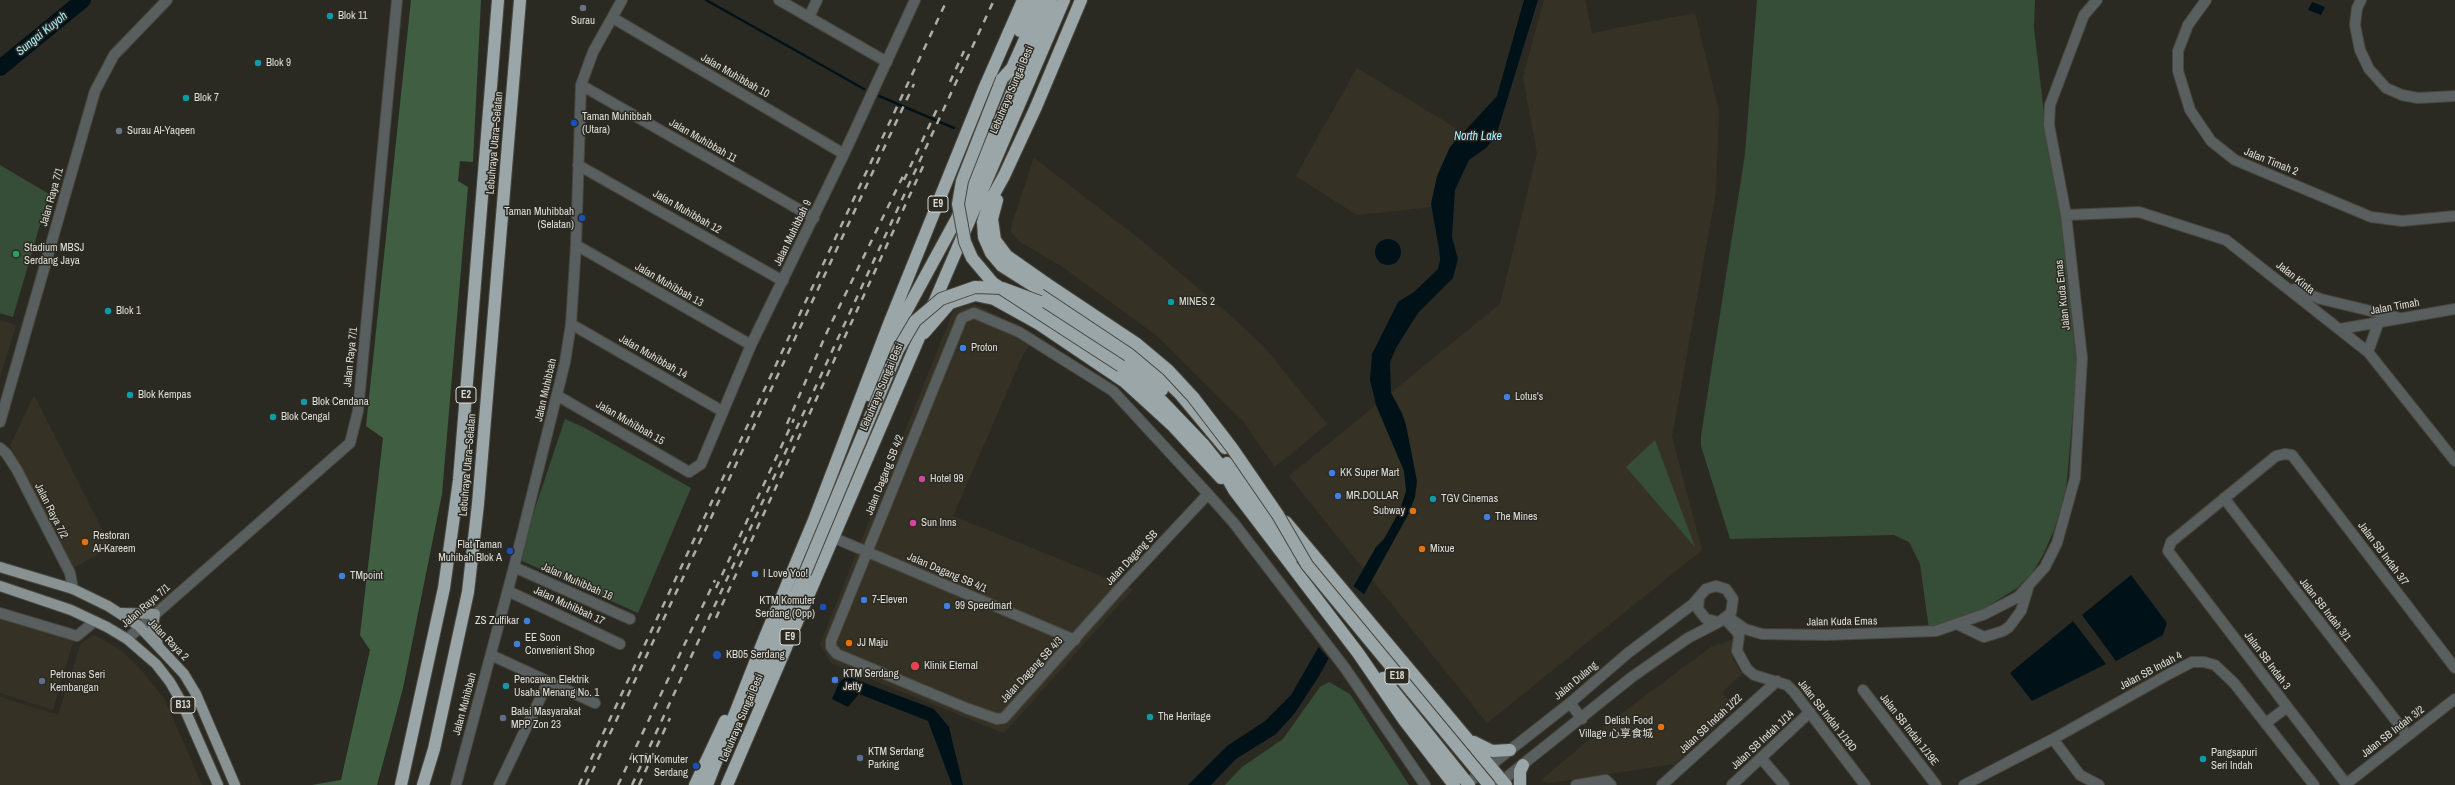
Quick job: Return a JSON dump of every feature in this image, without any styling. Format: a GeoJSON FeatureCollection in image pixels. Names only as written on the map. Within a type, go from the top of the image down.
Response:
{"type":"FeatureCollection","features":[{"type":"Feature","properties":{"kind":"highway","name":"Lebuhraya Utara–Selatan"},"geometry":{"type":"LineString","coordinates":[[401,785],[444,588],[459,480],[498,0]]}},
{"type":"Feature","properties":{"kind":"highway","name":"Lebuhraya Utara–Selatan"},"geometry":{"type":"LineString","coordinates":[[424,785],[434,749],[468,592],[479,496],[520,0]]}},
{"type":"Feature","properties":{"kind":"highway","name":"Lebuhraya Sungai Besi"},"geometry":{"type":"LineString","coordinates":[[707,785],[753,671],[765,637],[858,409],[889,324],[984,89],[1023,0]]}},
{"type":"Feature","properties":{"kind":"highway"},"geometry":{"type":"LineString","coordinates":[[1032,0],[962,181],[958,204],[964,242],[972,258],[993,283],[1121,366],[1158,397],[1184,422],[1220,465],[1234,490]]}},
{"type":"Feature","properties":{"kind":"highway"},"geometry":{"type":"LineString","coordinates":[[1002,79],[1012,68],[1042,0]]}},
{"type":"Feature","properties":{"kind":"highway"},"geometry":{"type":"LineString","coordinates":[[858,409],[874,388],[902,319],[957,218],[994,139],[1051,0]]}},
{"type":"Feature","properties":{"kind":"highway","name":"Lebuhraya Sungai Besi"},"geometry":{"type":"LineString","coordinates":[[727,785],[832,537],[1064,0]]}},
{"type":"Feature","properties":{"kind":"highway"},"geometry":{"type":"LineString","coordinates":[[1081,0],[1004,176],[989,203],[983,222],[984,237],[996,260],[1011,272],[1120,341],[1161,375],[1196,412],[1335,582],[1463,732],[1490,766],[1502,784]]}},
{"type":"Feature","properties":{"kind":"highway"},"geometry":{"type":"LineString","coordinates":[[1033,73],[1050,52],[1065,26],[1074,16]]}},
{"type":"Feature","properties":{"kind":"highway"},"geometry":{"type":"LineString","coordinates":[[1004,176],[992,219],[993,233],[1000,248],[1017,264],[1128,336],[1180,382],[1232,448],[1296,544],[1307,565]]}},
{"type":"Feature","properties":{"kind":"highway"},"geometry":{"type":"LineString","coordinates":[[735,716],[749,702],[909,330],[921,314],[949,295],[975,287],[992,287],[1014,290],[1040,302],[1119,354],[1154,382],[1198,427],[1290,547],[1307,565]]}},
{"type":"Feature","properties":{"kind":"highway"},"geometry":{"type":"LineString","coordinates":[[913,350],[944,307],[968,296],[988,296],[1039,324],[1125,382],[1172,425],[1234,490]]}},
{"type":"Feature","properties":{"kind":"highway","name":"E18"},"geometry":{"type":"LineString","coordinates":[[1234,490],[1358,653],[1404,720],[1454,785]]}},
{"type":"Feature","properties":{"kind":"highway","name":"E18"},"geometry":{"type":"LineString","coordinates":[[1307,565],[1489,785]]}},
{"type":"Feature","properties":{"kind":"highway"},"geometry":{"type":"LineString","coordinates":[[1358,653],[1371,664],[1469,784]]}},
{"type":"Feature","properties":{"kind":"highway"},"geometry":{"type":"LineString","coordinates":[[695,785],[739,689],[753,671]]}},
{"type":"Feature","properties":{"kind":"highway"},"geometry":{"type":"LineString","coordinates":[[1441,750],[1453,759],[1458,759],[1465,754],[1469,747],[1463,732]]}},
{"type":"Feature","properties":{"kind":"highway"},"geometry":{"type":"LineString","coordinates":[[1463,732],[1477,745],[1486,749],[1498,752],[1510,750]]}},
{"type":"Feature","properties":{"kind":"highway"},"geometry":{"type":"LineString","coordinates":[[1520,785],[1520,771],[1523,765]]}},
{"type":"Feature","properties":{"kind":"main road","name":"Jalan Raya 2"},"geometry":{"type":"LineString","coordinates":[[0,567],[73,588],[139,626],[184,674],[196,694],[235,785]]}},
{"type":"Feature","properties":{"kind":"main road","name":"B13"},"geometry":{"type":"LineString","coordinates":[[0,586],[71,610],[95,621],[127,639],[156,664],[170,682],[182,703],[218,785]]}},
{"type":"Feature","properties":{"kind":"main road"},"geometry":{"type":"LineString","coordinates":[[117,612],[155,614],[154,627],[158,645]]}},
{"type":"Feature","properties":{"kind":"street","name":"Jalan Raya 7/1"},"geometry":{"type":"LineString","coordinates":[[0,422],[95,91],[114,55],[167,0]]}},
{"type":"Feature","properties":{"kind":"street","name":"Jalan Raya 7/1"},"geometry":{"type":"LineString","coordinates":[[127,639],[139,626],[155,614],[344,451],[353,437],[359,403],[397,0]]}},
{"type":"Feature","properties":{"kind":"street","name":"Jalan Muhibbah"},"geometry":{"type":"LineString","coordinates":[[456,785],[558,396],[571,324],[576,245],[581,85],[593,52],[622,0]]}},
{"type":"Feature","properties":{"kind":"street"},"geometry":{"type":"LineString","coordinates":[[779,0],[887,62]]}},
{"type":"Feature","properties":{"kind":"street"},"geometry":{"type":"LineString","coordinates":[[809,17],[817,0]]}},
{"type":"Feature","properties":{"kind":"street","name":"Jalan Muhibbah 9"},"geometry":{"type":"LineString","coordinates":[[689,472],[701,464],[751,345],[814,218],[887,62],[914,0]]}},
{"type":"Feature","properties":{"kind":"street","name":"Jalan Kuda Emas"},"geometry":{"type":"LineString","coordinates":[[1724,619],[1745,629],[1762,634],[1826,635],[1936,631],[1985,614],[2018,597],[2028,588],[2045,566],[2057,544],[2075,478],[2082,358],[2066,215],[2049,125],[2050,105],[2084,15],[2096,0]]}},
{"type":"Feature","properties":{"kind":"street","name":"Jalan Timah 2"},"geometry":{"type":"LineString","coordinates":[[2206,0],[2188,25],[2178,51],[2178,71],[2190,110],[2211,140],[2235,160],[2371,217],[2402,221],[2455,216]]}},
{"type":"Feature","properties":{"kind":"street"},"geometry":{"type":"LineString","coordinates":[[2360,0],[2357,8],[2355,26],[2360,50],[2369,69],[2386,88],[2402,95],[2418,98],[2455,96]]}},
{"type":"Feature","properties":{"kind":"street","name":"Jalan Muhibbah 10"},"geometry":{"type":"LineString","coordinates":[[613,18],[844,154]]}},
{"type":"Feature","properties":{"kind":"street","name":"Jalan Muhibbah 11"},"geometry":{"type":"LineString","coordinates":[[581,85],[814,218]]}},
{"type":"Feature","properties":{"kind":"street","name":"Jalan Muhibbah 12"},"geometry":{"type":"LineString","coordinates":[[578,165],[783,281]]}},
{"type":"Feature","properties":{"kind":"street","name":"Jalan Kinta"},"geometry":{"type":"LineString","coordinates":[[2066,215],[2139,212],[2226,240],[2368,352],[2455,461]]}},
{"type":"Feature","properties":{"kind":"street","name":"Jalan Muhibbah 13"},"geometry":{"type":"LineString","coordinates":[[576,245],[751,345]]}},
{"type":"Feature","properties":{"kind":"street"},"geometry":{"type":"LineString","coordinates":[[2286,286],[2321,299],[2400,318]]}},
{"type":"Feature","properties":{"kind":"street","name":"Jalan Timah"},"geometry":{"type":"LineString","coordinates":[[2340,329],[2455,309]]}},
{"type":"Feature","properties":{"kind":"street","name":"Jalan Dagang SB 4/2"},"geometry":{"type":"LineString","coordinates":[[831,647],[831,641],[962,318],[968,314],[974,312],[1019,332],[1113,391],[1208,494]]}},
{"type":"Feature","properties":{"kind":"street"},"geometry":{"type":"LineString","coordinates":[[2368,352],[2379,321]]}},
{"type":"Feature","properties":{"kind":"street","name":"Jalan Muhibbah 14"},"geometry":{"type":"LineString","coordinates":[[571,324],[722,411]]}},
{"type":"Feature","properties":{"kind":"street","name":"Jalan Muhibbah 15"},"geometry":{"type":"LineString","coordinates":[[558,396],[689,472]]}},
{"type":"Feature","properties":{"kind":"street","name":"Jalan Raya 7/2"},"geometry":{"type":"LineString","coordinates":[[0,448],[6,453],[17,470],[70,573],[73,588]]}},
{"type":"Feature","properties":{"kind":"street","name":"Jalan SB Indah 3/7"},"geometry":{"type":"LineString","coordinates":[[2224,498],[2276,456],[2285,454],[2292,455],[2455,668]]}},
{"type":"Feature","properties":{"kind":"street"},"geometry":{"type":"LineString","coordinates":[[1208,494],[1233,522],[1345,668],[1425,785]]}},
{"type":"Feature","properties":{"kind":"street","name":"Jalan Dagang SB"},"geometry":{"type":"LineString","coordinates":[[1075,640],[1120,588],[1208,494]]}},
{"type":"Feature","properties":{"kind":"street","name":"Jalan SB Indah 3"},"geometry":{"type":"LineString","coordinates":[[2224,498],[2170,542],[2168,551],[2286,708],[2347,784]]}},
{"type":"Feature","properties":{"kind":"street","name":"Jalan SB Indah 3/1"},"geometry":{"type":"LineString","coordinates":[[2224,498],[2407,735]]}},
{"type":"Feature","properties":{"kind":"street","name":"Jalan Dagang SB 4/1"},"geometry":{"type":"LineString","coordinates":[[832,537],[1075,640]]}},
{"type":"Feature","properties":{"kind":"street","name":"Jalan Muhibbah 16"},"geometry":{"type":"LineString","coordinates":[[514,567],[630,620]]}},
{"type":"Feature","properties":{"kind":"street"},"geometry":{"type":"LineString","coordinates":[[1502,784],[1523,765],[1582,719],[1638,672],[1688,638],[1724,619],[1734,606],[1730,594],[1726,590],[1716,586],[1709,587],[1699,597],[1698,603],[1701,615],[1706,620],[1724,619]]}},
{"type":"Feature","properties":{"kind":"street","name":"Jalan Kuda Emas"},"geometry":{"type":"LineString","coordinates":[[1959,624],[1984,637],[2003,632],[2009,627],[2021,611],[2028,588]]}},
{"type":"Feature","properties":{"kind":"street","name":"Jalan Muhibbah 17"},"geometry":{"type":"LineString","coordinates":[[508,591],[620,644]]}},
{"type":"Feature","properties":{"kind":"street","name":"Jalan Dulang"},"geometry":{"type":"LineString","coordinates":[[1469,784],[1699,597]]}},
{"type":"Feature","properties":{"kind":"street"},"geometry":{"type":"LineString","coordinates":[[0,612],[77,636],[95,621]]}},
{"type":"Feature","properties":{"kind":"street","name":"Jalan SB Indah 1/19D"},"geometry":{"type":"LineString","coordinates":[[1724,619],[1739,636],[1738,650],[1747,669],[1754,675],[1777,681],[1790,688],[1865,785]]}},
{"type":"Feature","properties":{"kind":"street","name":"Jalan Dagang SB 4/3"},"geometry":{"type":"LineString","coordinates":[[831,647],[837,654],[997,720],[1004,718],[1075,640]]}},
{"type":"Feature","properties":{"kind":"street"},"geometry":{"type":"LineString","coordinates":[[490,655],[595,703]]}},
{"type":"Feature","properties":{"kind":"street","name":"Jalan SB Indah 4"},"geometry":{"type":"LineString","coordinates":[[1964,785],[2053,739],[2192,662],[2204,662],[2215,665],[2224,671],[2314,785]]}},
{"type":"Feature","properties":{"kind":"street","name":"Jalan SB Indah 1/22"},"geometry":{"type":"LineString","coordinates":[[1662,785],[1777,681]]}},
{"type":"Feature","properties":{"kind":"street"},"geometry":{"type":"LineString","coordinates":[[499,785],[548,682]]}},
{"type":"Feature","properties":{"kind":"street","name":"Jalan SB Indah 1/19E"},"geometry":{"type":"LineString","coordinates":[[1862,690],[1936,785]]}},
{"type":"Feature","properties":{"kind":"street","name":"Jalan SB Indah 3/2"},"geometry":{"type":"LineString","coordinates":[[2347,784],[2407,735],[2455,699]]}},
{"type":"Feature","properties":{"kind":"street"},"geometry":{"type":"LineString","coordinates":[[1570,703],[1582,719]]}},
{"type":"Feature","properties":{"kind":"street"},"geometry":{"type":"LineString","coordinates":[[2266,723],[2286,708]]}},
{"type":"Feature","properties":{"kind":"street","name":"Jalan SB Indah 1/14"},"geometry":{"type":"LineString","coordinates":[[1732,785],[1810,712]]}},
{"type":"Feature","properties":{"kind":"street"},"geometry":{"type":"LineString","coordinates":[[2053,739],[2080,775],[2099,785]]}},
{"type":"Feature","properties":{"kind":"street"},"geometry":{"type":"LineString","coordinates":[[1761,758],[1784,785]]}},
{"type":"Feature","properties":{"kind":"street"},"geometry":{"type":"LineString","coordinates":[[1576,785],[1606,780],[1611,785]]}},
{"type":"Feature","properties":{"kind":"shaded area"},"geometry":{"type":"Polygon","coordinates":[[[1544,0],[1585,0],[1592,33],[1695,13],[1719,111],[1716,192],[1672,437],[1702,550],[1487,723],[1289,476],[1500,304],[1537,153],[1523,77],[1544,0]]]}},
{"type":"Feature","properties":{"kind":"shaded area"},"geometry":{"type":"Polygon","coordinates":[[[1357,68],[1457,129],[1432,207],[1357,215],[1296,176],[1357,68]]]}},
{"type":"Feature","properties":{"kind":"shaded area","name":"MINES 2"},"geometry":{"type":"Polygon","coordinates":[[[1034,158],[1142,241],[1230,315],[1265,348],[1327,424],[1275,467],[1244,422],[1157,336],[1063,267],[1020,242],[1011,232],[1012,224],[1034,158]]]}},
{"type":"Feature","properties":{"kind":"shaded area"},"geometry":{"type":"Polygon","coordinates":[[[975,304],[1035,335],[1022,357],[953,516],[1133,589],[1004,733],[831,663],[820,644],[954,309],[975,304]]]}},
{"type":"Feature","properties":{"kind":"shaded area"},"geometry":{"type":"Polygon","coordinates":[[[0,320],[16,325],[0,377],[0,320]]]}},
{"type":"Feature","properties":{"kind":"shaded area"},"geometry":{"type":"Polygon","coordinates":[[[34,395],[111,547],[73,568],[10,446],[34,395]]]}},
{"type":"Feature","properties":{"kind":"shaded area"},"geometry":{"type":"Polygon","coordinates":[[[0,617],[74,639],[53,710],[0,693],[0,617]]]}},
{"type":"Feature","properties":{"kind":"shaded area"},"geometry":{"type":"Polygon","coordinates":[[[94,635],[119,649],[136,664],[164,698],[202,785],[0,785],[0,697],[58,715],[81,643],[94,635]]]}},
{"type":"Feature","properties":{"kind":"shaded area"},"geometry":{"type":"Polygon","coordinates":[[[1732,640],[1733,659],[1742,674],[1722,692],[1735,708],[1675,764],[1548,783],[1541,780],[1614,719],[1711,647],[1732,640]]]}},
{"type":"Feature","properties":{"kind":"green space"},"geometry":{"type":"Polygon","coordinates":[[[411,0],[481,0],[473,162],[460,161],[458,181],[468,187],[442,494],[403,688],[377,785],[312,785],[341,780],[370,650],[360,635],[383,438],[366,426],[411,0]]]}},
{"type":"Feature","properties":{"kind":"green space"},"geometry":{"type":"Polygon","coordinates":[[[1757,0],[2035,0],[2034,28],[2045,122],[2058,193],[2077,366],[2066,490],[2054,530],[2043,555],[2032,573],[2017,588],[1977,613],[1929,629],[1920,564],[1909,542],[1894,535],[1730,539],[1701,446],[1701,436],[1745,154],[1757,0]]]}},
{"type":"Feature","properties":{"kind":"green space","name":"Stadium MBSJ Serdang Jaya"},"geometry":{"type":"Polygon","coordinates":[[[0,165],[49,194],[13,317],[0,313],[0,165]]]}},
{"type":"Feature","properties":{"kind":"green space"},"geometry":{"type":"Polygon","coordinates":[[[565,419],[583,427],[691,488],[638,613],[518,559],[565,419]]]}},
{"type":"Feature","properties":{"kind":"green space"},"geometry":{"type":"Polygon","coordinates":[[[1655,440],[1695,547],[1626,467],[1655,440]]]}},
{"type":"Feature","properties":{"kind":"green space"},"geometry":{"type":"Polygon","coordinates":[[[1329,682],[1350,694],[1409,785],[1225,785],[1242,767],[1283,739],[1320,687],[1329,682]]]}},
{"type":"Feature","properties":{"kind":"water","name":"North Lake"},"geometry":{"type":"Polygon","coordinates":[[[1524,0],[1538,0],[1496,136],[1486,148],[1469,160],[1455,190],[1452,237],[1458,259],[1453,278],[1418,313],[1396,348],[1390,362],[1391,393],[1402,413],[1406,425],[1417,481],[1415,497],[1409,513],[1319,676],[1295,713],[1276,734],[1236,759],[1211,785],[1188,785],[1227,746],[1265,721],[1291,695],[1376,547],[1384,539],[1400,510],[1406,491],[1404,471],[1376,405],[1370,380],[1372,354],[1398,302],[1414,292],[1438,269],[1440,260],[1439,249],[1431,204],[1437,176],[1450,147],[1497,96],[1524,0]]]}},
{"type":"Feature","properties":{"kind":"water"},"geometry":{"type":"Polygon","coordinates":[[[2312,2],[2325,7],[2321,15],[2308,10],[2312,2]]]}},
{"type":"Feature","properties":{"kind":"water"},"geometry":{"type":"Polygon","coordinates":[[[1388,239],[1397,243],[1401,252],[1397,261],[1388,265],[1379,261],[1375,252],[1379,243],[1388,239]]]}},
{"type":"Feature","properties":{"kind":"water"},"geometry":{"type":"Polygon","coordinates":[[[2131,575],[2167,623],[2163,635],[2116,661],[2082,615],[2131,575]]]}},
{"type":"Feature","properties":{"kind":"water"},"geometry":{"type":"Polygon","coordinates":[[[2073,621],[2106,664],[2032,701],[2010,673],[2073,621]]]}},
{"type":"Feature","properties":{"kind":"water"},"geometry":{"type":"Polygon","coordinates":[[[846,676],[934,709],[949,727],[963,785],[952,785],[928,721],[859,694],[848,707],[832,699],[839,683],[846,676]]]}},
{"type":"Feature","properties":{"kind":"pier"},"geometry":{"type":"Polygon","coordinates":[[[1352,585],[1365,595],[1330,660],[1317,645],[1352,585]]]}},
{"type":"Feature","properties":{"kind":"waterway","name":"Sungai Kuyoh"},"geometry":{"type":"LineString","coordinates":[[0,68],[83,0]]}},
{"type":"Feature","properties":{"kind":"waterway"},"geometry":{"type":"LineString","coordinates":[[706,0],[864,89]]}},
{"type":"Feature","properties":{"kind":"waterway"},"geometry":{"type":"LineString","coordinates":[[879,96],[954,128]]}},
{"type":"Feature","properties":{"kind":"railway"},"geometry":{"type":"LineString","coordinates":[[579,785],[947,0]]}},
{"type":"Feature","properties":{"kind":"railway"},"geometry":{"type":"LineString","coordinates":[[632,785],[994,0]]}},
{"type":"Feature","properties":{"kind":"railway"},"geometry":{"type":"LineString","coordinates":[[950,82],[964,51]]}},
{"type":"Feature","properties":{"kind":"railway"},"geometry":{"type":"LineString","coordinates":[[586,785],[914,84]]}},
{"type":"Feature","properties":{"kind":"railway"},"geometry":{"type":"LineString","coordinates":[[904,180],[938,107]]}},
{"type":"Feature","properties":{"kind":"railway"},"geometry":{"type":"LineString","coordinates":[[716,618],[925,162]]}},
{"type":"Feature","properties":{"kind":"railway"},"geometry":{"type":"LineString","coordinates":[[787,424],[827,332],[905,172]]}},
{"type":"Feature","properties":{"kind":"railway"},"geometry":{"type":"LineString","coordinates":[[716,588],[794,419]]}},
{"type":"Feature","properties":{"kind":"railway"},"geometry":{"type":"LineString","coordinates":[[618,785],[715,580]]}},
{"type":"Feature","properties":{"kind":"railway"},"geometry":{"type":"LineString","coordinates":[[639,785],[670,718]]}},
{"type":"Feature","properties":{"kind":"place","name":"Surau"},"geometry":{"type":"Point","coordinates":[583,8]}},
{"type":"Feature","properties":{"kind":"place","name":"Blok 11"},"geometry":{"type":"Point","coordinates":[330,16]}},
{"type":"Feature","properties":{"kind":"place","name":"Blok 9"},"geometry":{"type":"Point","coordinates":[258,63]}},
{"type":"Feature","properties":{"kind":"place","name":"Blok 7"},"geometry":{"type":"Point","coordinates":[186,98]}},
{"type":"Feature","properties":{"kind":"place","name":"Taman Muhibbah (Utara)"},"geometry":{"type":"Point","coordinates":[574,123]}},
{"type":"Feature","properties":{"kind":"place","name":"Surau Al-Yaqeen"},"geometry":{"type":"Point","coordinates":[119,131]}},
{"type":"Feature","properties":{"kind":"place","name":"Taman Muhibbah (Selatan)"},"geometry":{"type":"Point","coordinates":[582,218]}},
{"type":"Feature","properties":{"kind":"place","name":"Stadium MBSJ Serdang Jaya"},"geometry":{"type":"Point","coordinates":[16,254]}},
{"type":"Feature","properties":{"kind":"place","name":"MINES 2"},"geometry":{"type":"Point","coordinates":[1171,302]}},
{"type":"Feature","properties":{"kind":"place","name":"Blok 1"},"geometry":{"type":"Point","coordinates":[108,311]}},
{"type":"Feature","properties":{"kind":"place","name":"Proton"},"geometry":{"type":"Point","coordinates":[963,348]}},
{"type":"Feature","properties":{"kind":"place","name":"Blok Kempas"},"geometry":{"type":"Point","coordinates":[130,395]}},
{"type":"Feature","properties":{"kind":"place","name":"Lotus's"},"geometry":{"type":"Point","coordinates":[1507,397]}},
{"type":"Feature","properties":{"kind":"place","name":"Blok Cendana"},"geometry":{"type":"Point","coordinates":[304,402]}},
{"type":"Feature","properties":{"kind":"place","name":"Blok Cengal"},"geometry":{"type":"Point","coordinates":[273,417]}},
{"type":"Feature","properties":{"kind":"place","name":"KK Super Mart"},"geometry":{"type":"Point","coordinates":[1332,473]}},
{"type":"Feature","properties":{"kind":"place","name":"Hotel 99"},"geometry":{"type":"Point","coordinates":[922,479]}},
{"type":"Feature","properties":{"kind":"place","name":"MR.DOLLAR"},"geometry":{"type":"Point","coordinates":[1338,496]}},
{"type":"Feature","properties":{"kind":"place","name":"TGV Cinemas"},"geometry":{"type":"Point","coordinates":[1433,499]}},
{"type":"Feature","properties":{"kind":"place","name":"Subway"},"geometry":{"type":"Point","coordinates":[1413,511]}},
{"type":"Feature","properties":{"kind":"place","name":"The Mines"},"geometry":{"type":"Point","coordinates":[1487,517]}},
{"type":"Feature","properties":{"kind":"place","name":"Sun Inns"},"geometry":{"type":"Point","coordinates":[913,523]}},
{"type":"Feature","properties":{"kind":"place","name":"Restoran Al-Kareem"},"geometry":{"type":"Point","coordinates":[85,542]}},
{"type":"Feature","properties":{"kind":"place","name":"Mixue"},"geometry":{"type":"Point","coordinates":[1422,549]}},
{"type":"Feature","properties":{"kind":"place","name":"Flat Taman Muhibah Blok A"},"geometry":{"type":"Point","coordinates":[510,551]}},
{"type":"Feature","properties":{"kind":"place","name":"I Love Yoo!"},"geometry":{"type":"Point","coordinates":[755,574]}},
{"type":"Feature","properties":{"kind":"place","name":"TMpoint"},"geometry":{"type":"Point","coordinates":[342,576]}},
{"type":"Feature","properties":{"kind":"place","name":"7-Eleven"},"geometry":{"type":"Point","coordinates":[864,600]}},
{"type":"Feature","properties":{"kind":"place","name":"99 Speedmart"},"geometry":{"type":"Point","coordinates":[947,606]}},
{"type":"Feature","properties":{"kind":"place","name":"KTM Komuter Serdang (Opp)"},"geometry":{"type":"Point","coordinates":[823,607]}},
{"type":"Feature","properties":{"kind":"place","name":"ZS Zulfikar"},"geometry":{"type":"Point","coordinates":[527,621]}},
{"type":"Feature","properties":{"kind":"place","name":"JJ Maju"},"geometry":{"type":"Point","coordinates":[849,643]}},
{"type":"Feature","properties":{"kind":"place","name":"EE Soon Convenient Shop"},"geometry":{"type":"Point","coordinates":[517,644]}},
{"type":"Feature","properties":{"kind":"place","name":"KB05 Serdang"},"geometry":{"type":"Point","coordinates":[717,655]}},
{"type":"Feature","properties":{"kind":"place","name":"Klinik Eternal"},"geometry":{"type":"Point","coordinates":[915,666]}},
{"type":"Feature","properties":{"kind":"place","name":"KTM Serdang Jetty"},"geometry":{"type":"Point","coordinates":[835,680]}},
{"type":"Feature","properties":{"kind":"place","name":"Petronas Seri Kembangan"},"geometry":{"type":"Point","coordinates":[42,681]}},
{"type":"Feature","properties":{"kind":"place","name":"Pencawan Elektrik Usaha Menang No. 1"},"geometry":{"type":"Point","coordinates":[506,686]}},
{"type":"Feature","properties":{"kind":"place","name":"The Heritage"},"geometry":{"type":"Point","coordinates":[1150,717]}},
{"type":"Feature","properties":{"kind":"place","name":"Balai Masyarakat MPP Zon 23"},"geometry":{"type":"Point","coordinates":[503,718]}},
{"type":"Feature","properties":{"kind":"place","name":"Delish Food Village 心享食城"},"geometry":{"type":"Point","coordinates":[1661,727]}},
{"type":"Feature","properties":{"kind":"place","name":"KTM Serdang Parking"},"geometry":{"type":"Point","coordinates":[860,758]}},
{"type":"Feature","properties":{"kind":"place","name":"Pangsapuri Seri Indah"},"geometry":{"type":"Point","coordinates":[2203,759]}},
{"type":"Feature","properties":{"kind":"place","name":"KTM Komuter Serdang"},"geometry":{"type":"Point","coordinates":[696,766]}}]}
